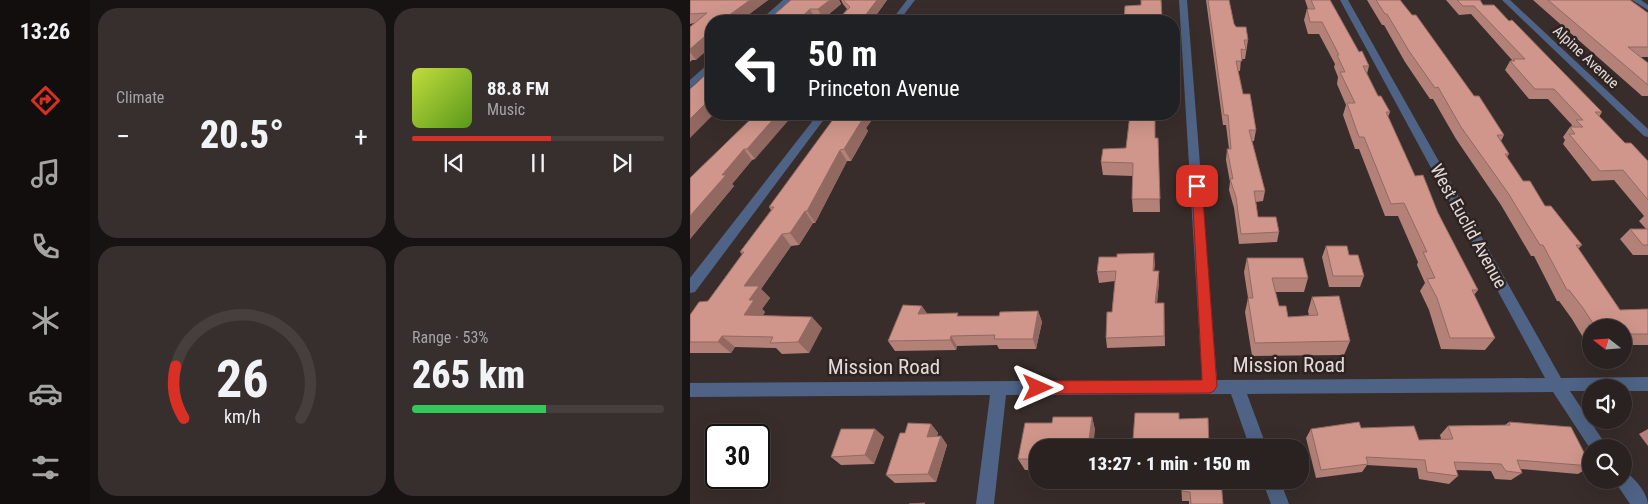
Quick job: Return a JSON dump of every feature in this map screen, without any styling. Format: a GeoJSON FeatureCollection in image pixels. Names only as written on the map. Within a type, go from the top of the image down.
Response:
{"type":"FeatureCollection","features":[{"type":"Feature","properties":{"kind":"street"},"geometry":{"type":"LineString","coordinates":[[770,15],[787,0]]}},
{"type":"Feature","properties":{"kind":"street"},"geometry":{"type":"LineString","coordinates":[[900,15],[911,0]]}},
{"type":"Feature","properties":{"kind":"street"},"geometry":{"type":"LineString","coordinates":[[1183,0],[1210,386]]}},
{"type":"Feature","properties":{"kind":"street","name":"West Euclid Avenue"},"geometry":{"type":"LineString","coordinates":[[1344,0],[1557,385],[1594,439]]}},
{"type":"Feature","properties":{"kind":"street","name":"Alpine Avenue"},"geometry":{"type":"LineString","coordinates":[[1506,0],[1648,134]]}},
{"type":"Feature","properties":{"kind":"street"},"geometry":{"type":"LineString","coordinates":[[1636,0],[1648,8]]}},
{"type":"Feature","properties":{"kind":"street"},"geometry":{"type":"LineString","coordinates":[[690,85],[705,71]]}},
{"type":"Feature","properties":{"kind":"street"},"geometry":{"type":"LineString","coordinates":[[690,288],[819,120]]}},
{"type":"Feature","properties":{"kind":"street","name":"Mission Road"},"geometry":{"type":"LineString","coordinates":[[690,390],[1648,384]]}},
{"type":"Feature","properties":{"kind":"street"},"geometry":{"type":"LineString","coordinates":[[1236,386],[1256,439]]}},
{"type":"Feature","properties":{"kind":"street"},"geometry":{"type":"LineString","coordinates":[[985,504],[999,388]]}},
{"type":"Feature","properties":{"kind":"street"},"geometry":{"type":"LineString","coordinates":[[1274,489],[1280,504]]}},
{"type":"Feature","properties":{"kind":"street"},"geometry":{"type":"LineString","coordinates":[[1629,489],[1640,504]]}},
{"type":"Feature","properties":{"kind":"building"},"geometry":{"type":"Polygon","coordinates":[[[690,0],[750,0],[729,15],[705,15],[705,36],[690,49],[690,27],[707,13],[690,14],[690,0]]]}},
{"type":"Feature","properties":{"kind":"building"},"geometry":{"type":"Polygon","coordinates":[[[791,0],[830,0],[818,9],[810,9],[803,15],[774,15],[791,0]]]}},
{"type":"Feature","properties":{"kind":"building"},"geometry":{"type":"Polygon","coordinates":[[[843,0],[877,0],[866,15],[843,15],[850,7],[843,0]]]}},
{"type":"Feature","properties":{"kind":"building"},"geometry":{"type":"Polygon","coordinates":[[[1141,0],[1161,0],[1162,15],[1124,15],[1125,6],[1141,5],[1141,0]]]}},
{"type":"Feature","properties":{"kind":"building"},"geometry":{"type":"Polygon","coordinates":[[[1208,0],[1229,0],[1234,24],[1236,27],[1246,27],[1248,40],[1244,40],[1246,50],[1241,49],[1242,61],[1236,61],[1243,94],[1250,94],[1256,130],[1249,130],[1265,191],[1254,191],[1258,217],[1276,217],[1279,232],[1241,234],[1236,197],[1230,179],[1233,179],[1227,149],[1231,149],[1228,115],[1224,115],[1208,0]]]}},
{"type":"Feature","properties":{"kind":"building"},"geometry":{"type":"Polygon","coordinates":[[[1311,0],[1330,0],[1359,52],[1362,51],[1369,66],[1363,66],[1378,96],[1381,96],[1390,112],[1386,112],[1415,176],[1423,175],[1438,213],[1478,290],[1472,290],[1495,338],[1450,338],[1437,298],[1427,279],[1435,278],[1423,252],[1427,252],[1404,203],[1391,204],[1364,137],[1359,137],[1347,103],[1355,103],[1340,72],[1345,72],[1337,55],[1339,55],[1322,22],[1310,22],[1307,9],[1315,9],[1311,0]]]}},
{"type":"Feature","properties":{"kind":"building"},"geometry":{"type":"Polygon","coordinates":[[[1376,0],[1400,0],[1412,15],[1416,15],[1474,96],[1479,96],[1504,135],[1497,135],[1509,154],[1505,154],[1523,181],[1530,181],[1545,206],[1551,206],[1582,245],[1576,245],[1620,310],[1648,309],[1648,334],[1632,334],[1632,319],[1590,319],[1569,290],[1567,290],[1543,245],[1540,245],[1508,193],[1461,127],[1438,87],[1435,88],[1409,51],[1387,14],[1385,14],[1376,0]]]}},
{"type":"Feature","properties":{"kind":"building"},"geometry":{"type":"Polygon","coordinates":[[[1457,0],[1480,0],[1483,5],[1494,5],[1509,21],[1512,20],[1602,112],[1595,112],[1625,143],[1631,143],[1648,161],[1648,200],[1623,170],[1600,171],[1569,134],[1575,134],[1570,127],[1583,127],[1576,120],[1583,120],[1554,89],[1535,89],[1510,61],[1515,61],[1513,59],[1525,59],[1474,6],[1463,6],[1457,0]]]}},
{"type":"Feature","properties":{"kind":"building"},"geometry":{"type":"Polygon","coordinates":[[[1548,0],[1630,0],[1648,13],[1648,47],[1628,47],[1648,63],[1648,85],[1548,0]]]}},
{"type":"Feature","properties":{"kind":"building"},"geometry":{"type":"Polygon","coordinates":[[[705,75],[705,104],[690,119],[690,89],[705,75]]]}},
{"type":"Feature","properties":{"kind":"building"},"geometry":{"type":"Polygon","coordinates":[[[750,120],[773,120],[747,149],[744,149],[722,175],[726,175],[690,216],[690,178],[750,120]]]}},
{"type":"Feature","properties":{"kind":"building"},"geometry":{"type":"Polygon","coordinates":[[[833,120],[862,120],[844,149],[840,150],[807,211],[805,211],[790,233],[782,234],[744,286],[759,286],[749,300],[754,300],[744,315],[812,317],[798,342],[770,343],[773,337],[722,336],[718,342],[690,342],[690,315],[699,302],[708,301],[744,252],[740,252],[774,207],[769,207],[833,120]]]}},
{"type":"Feature","properties":{"kind":"building"},"geometry":{"type":"Polygon","coordinates":[[[1129,120],[1155,120],[1155,138],[1158,138],[1160,199],[1132,199],[1133,163],[1101,162],[1103,149],[1126,148],[1129,120]]]}},
{"type":"Feature","properties":{"kind":"building"},"geometry":{"type":"Polygon","coordinates":[[[1630,229],[1648,229],[1648,245],[1643,245],[1630,229]]]}},
{"type":"Feature","properties":{"kind":"building"},"geometry":{"type":"Polygon","coordinates":[[[1326,246],[1347,246],[1349,255],[1358,255],[1364,276],[1333,276],[1326,246]]]}},
{"type":"Feature","properties":{"kind":"building"},"geometry":{"type":"Polygon","coordinates":[[[1154,253],[1153,271],[1159,271],[1155,303],[1164,303],[1164,336],[1106,338],[1107,312],[1112,312],[1116,271],[1097,272],[1099,257],[1117,257],[1117,254],[1154,253]]]}},
{"type":"Feature","properties":{"kind":"building"},"geometry":{"type":"Polygon","coordinates":[[[1247,258],[1303,258],[1308,278],[1272,278],[1279,306],[1286,306],[1288,317],[1318,315],[1312,297],[1339,296],[1350,341],[1255,343],[1248,298],[1253,298],[1247,258]]]}},
{"type":"Feature","properties":{"kind":"building"},"geometry":{"type":"Polygon","coordinates":[[[903,305],[922,306],[918,314],[958,313],[957,316],[999,316],[1000,312],[1038,311],[1033,339],[994,339],[995,335],[951,336],[950,340],[888,341],[903,305]]]}},
{"type":"Feature","properties":{"kind":"building"},"geometry":{"type":"Polygon","coordinates":[[[1135,413],[1179,413],[1179,419],[1208,418],[1209,439],[1133,439],[1135,413]]]}},
{"type":"Feature","properties":{"kind":"building"},"geometry":{"type":"Polygon","coordinates":[[[1053,417],[1092,417],[1089,439],[1029,439],[1029,459],[1018,459],[1025,423],[1052,423],[1053,417]]]}},
{"type":"Feature","properties":{"kind":"building"},"geometry":{"type":"Polygon","coordinates":[[[1359,422],[1361,428],[1414,426],[1419,440],[1453,439],[1448,426],[1510,425],[1509,422],[1571,427],[1582,448],[1582,465],[1517,460],[1522,473],[1506,471],[1501,464],[1454,462],[1458,476],[1427,472],[1425,460],[1366,457],[1368,464],[1321,470],[1311,429],[1359,422]]]}},
{"type":"Feature","properties":{"kind":"building"},"geometry":{"type":"Polygon","coordinates":[[[908,423],[931,424],[927,437],[941,436],[928,474],[886,475],[900,433],[905,433],[908,423]]]}},
{"type":"Feature","properties":{"kind":"building"},"geometry":{"type":"Polygon","coordinates":[[[841,429],[875,429],[865,455],[831,457],[841,429]]]}},
{"type":"Feature","properties":{"kind":"building"},"geometry":{"type":"Polygon","coordinates":[[[1182,489],[1222,489],[1223,504],[1191,504],[1190,492],[1182,491],[1182,489]]]}},
{"type":"Feature","properties":{"kind":"route"},"geometry":{"type":"LineString","coordinates":[[1038,388],[1210,386],[1197,186]]}}]}
